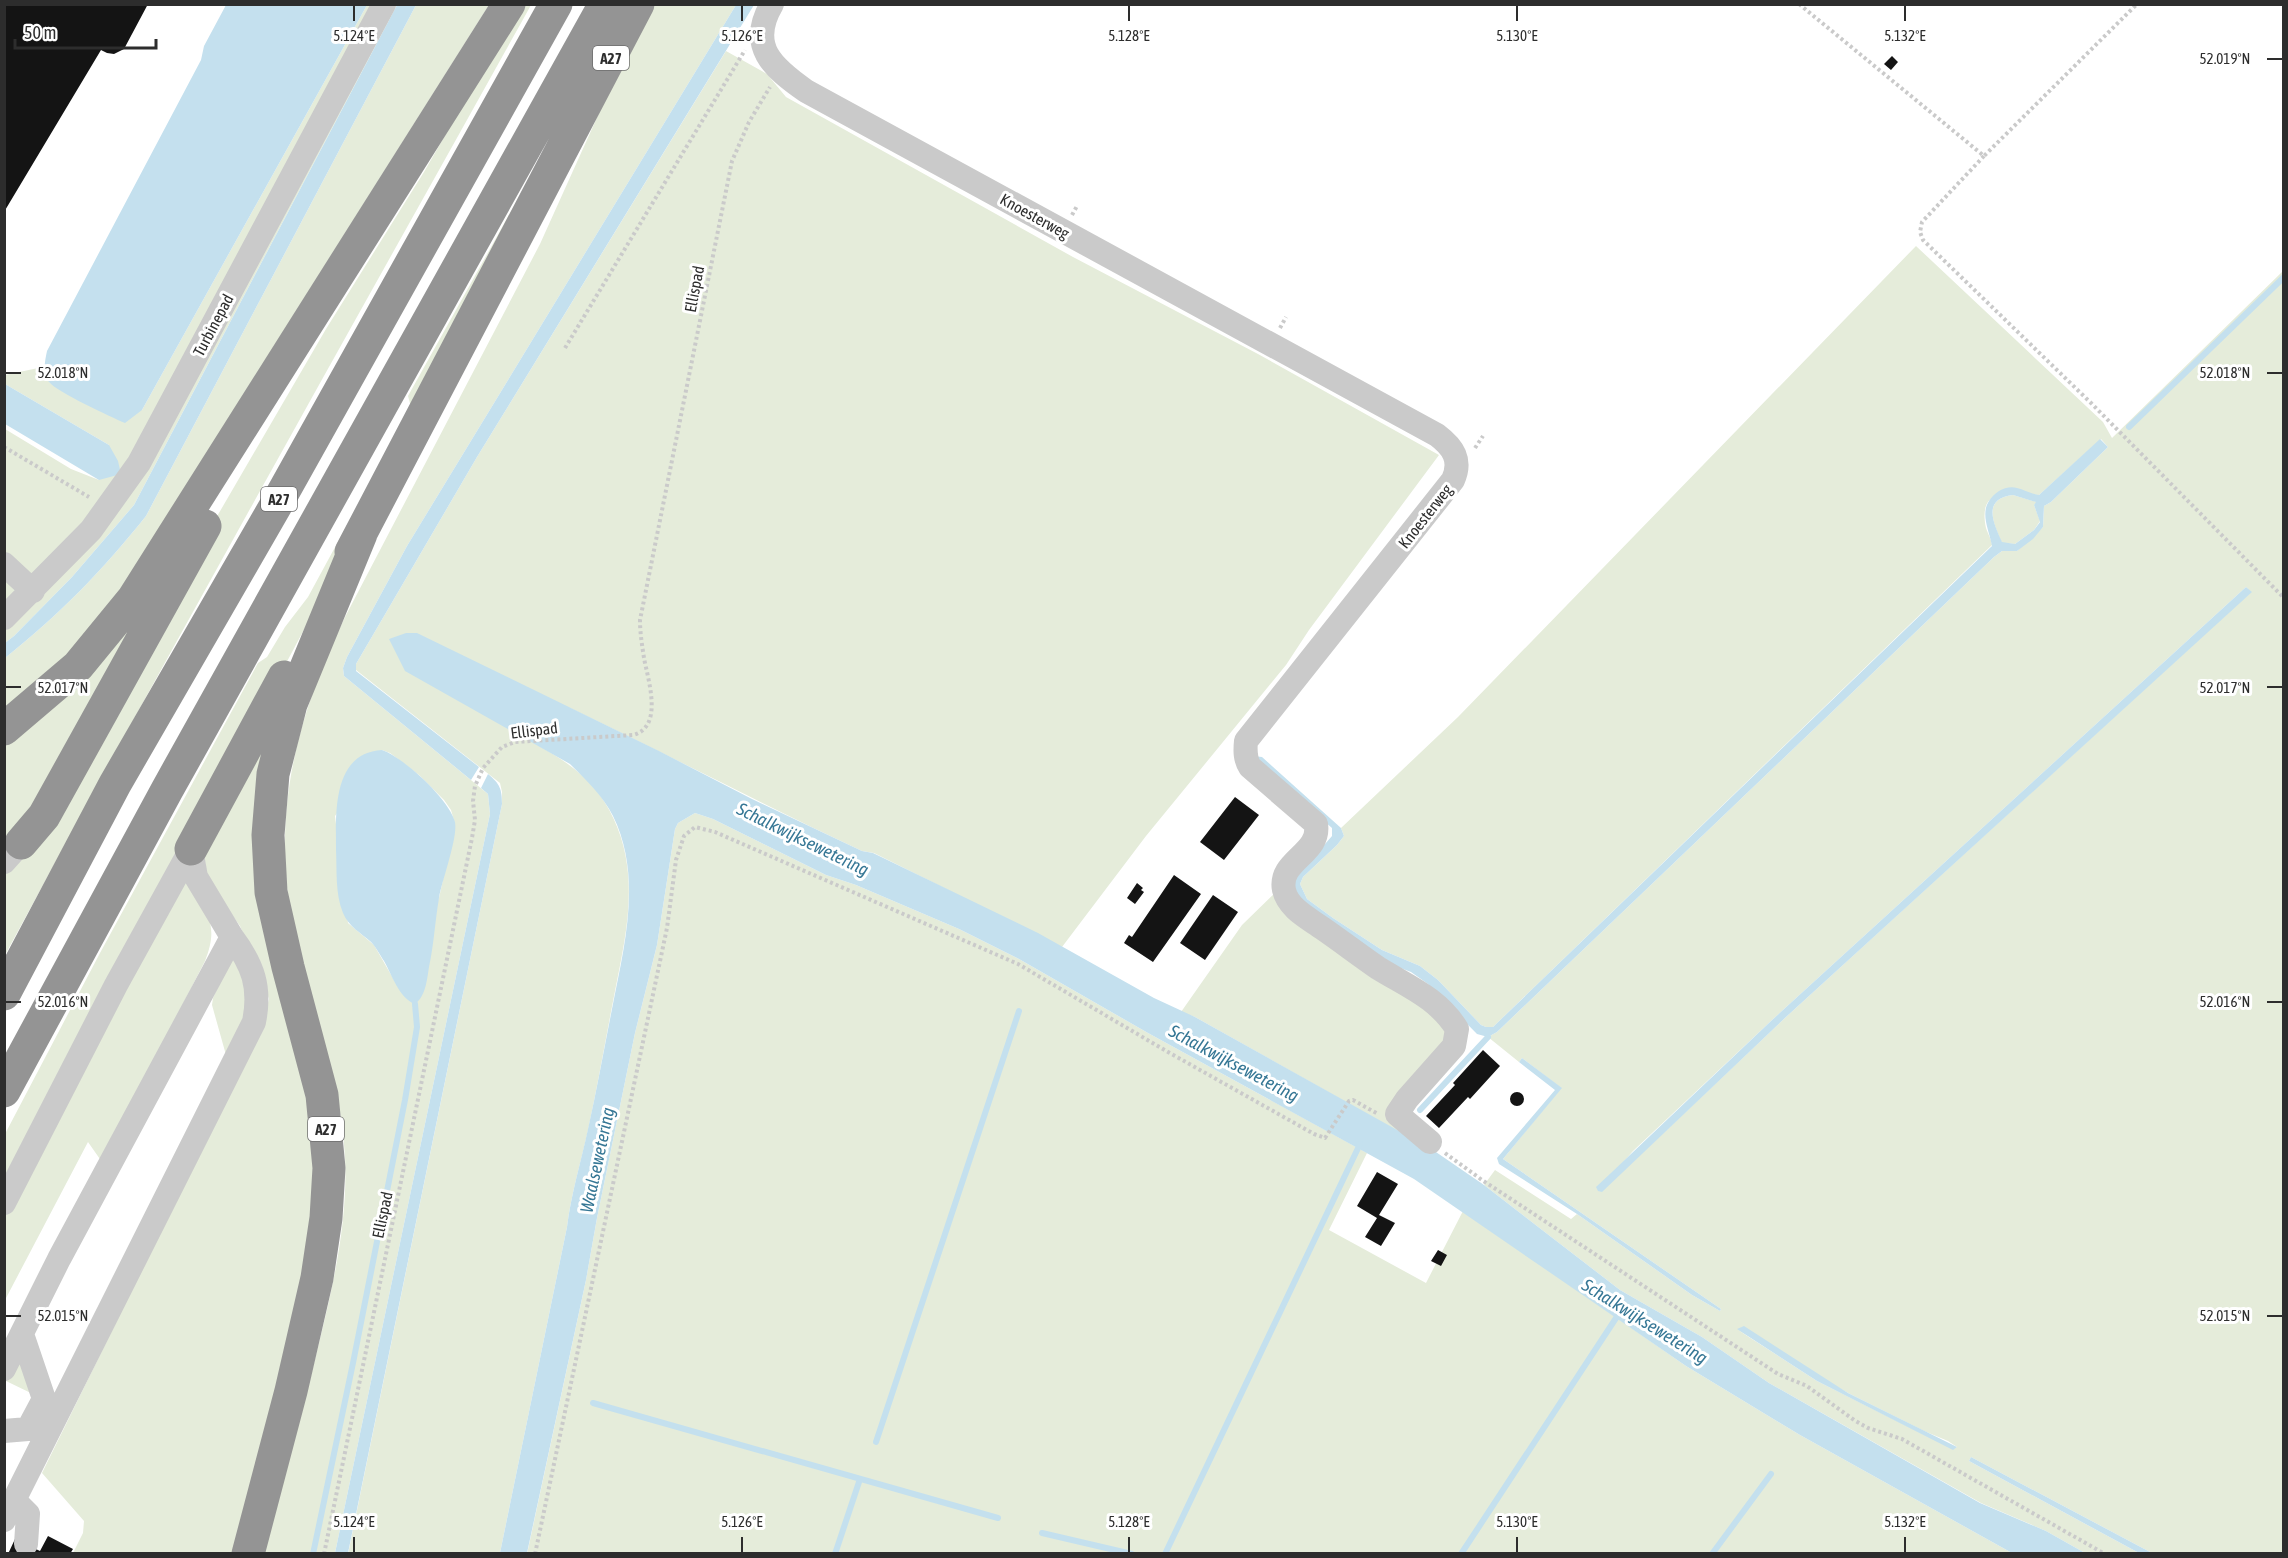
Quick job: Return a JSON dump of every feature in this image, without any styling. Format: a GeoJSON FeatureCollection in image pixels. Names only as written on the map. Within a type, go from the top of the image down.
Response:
{"type":"FeatureCollection","features":[{"type":"Feature","properties":{"kind":"highway"},"geometry":{"type":"LineString","coordinates":[[4,729],[78,666],[133,599],[509,4]]}},
{"type":"Feature","properties":{"kind":"highway","name":"A27"},"geometry":{"type":"LineString","coordinates":[[4,994],[115,784],[276,505],[556,4]]}},
{"type":"Feature","properties":{"kind":"highway","name":"A27"},"geometry":{"type":"LineString","coordinates":[[4,1091],[172,780],[605,4]]}},
{"type":"Feature","properties":{"kind":"highway","name":"A27"},"geometry":{"type":"LineString","coordinates":[[191,849],[361,534],[638,4]]}},
{"type":"Feature","properties":{"kind":"highway"},"geometry":{"type":"LineString","coordinates":[[10,852],[44,816],[144,632],[253,440],[320,306]]}},
{"type":"Feature","properties":{"kind":"highway","name":"A27"},"geometry":{"type":"LineString","coordinates":[[248,1554],[291,1391],[317,1278],[326,1218],[329,1168],[322,1095],[271,892],[268,835],[273,774],[291,704],[361,534]]}},
{"type":"Feature","properties":{"kind":"street","name":"Turbinepad"},"geometry":{"type":"LineString","coordinates":[[4,618],[91,530],[139,463],[384,4]]}},
{"type":"Feature","properties":{"kind":"street","name":"Knoesterweg"},"geometry":{"type":"LineString","coordinates":[[769,10],[762,40],[766,54],[780,71],[817,97],[1437,435],[1454,451],[1458,465],[1453,480],[1246,741],[1245,747],[1250,767],[1316,824],[1316,840],[1292,865],[1284,878],[1288,900],[1303,915],[1379,968],[1432,1001],[1448,1016],[1457,1029],[1454,1046],[1407,1099],[1397,1114]]}},
{"type":"Feature","properties":{"kind":"street"},"geometry":{"type":"LineString","coordinates":[[4,564],[33,591]]}},
{"type":"Feature","properties":{"kind":"street"},"geometry":{"type":"LineString","coordinates":[[7,1510],[254,1022],[258,1003],[255,979],[245,954],[232,937],[196,877],[191,849]]}},
{"type":"Feature","properties":{"kind":"street","name":"A27"},"geometry":{"type":"LineString","coordinates":[[4,1203],[116,985],[191,849]]}},
{"type":"Feature","properties":{"kind":"street"},"geometry":{"type":"LineString","coordinates":[[4,1369],[59,1259],[232,937]]}},
{"type":"Feature","properties":{"kind":"street"},"geometry":{"type":"LineString","coordinates":[[1397,1114],[1430,1142]]}},
{"type":"Feature","properties":{"kind":"street"},"geometry":{"type":"LineString","coordinates":[[4,1431],[28,1430],[44,1399],[22,1334]]}},
{"type":"Feature","properties":{"kind":"street"},"geometry":{"type":"LineString","coordinates":[[7,1510],[20,1506],[28,1514],[26,1544]]}},
{"type":"Feature","properties":{"kind":"path"},"geometry":{"type":"LineString","coordinates":[[1799,4],[1984,156]]}},
{"type":"Feature","properties":{"kind":"path"},"geometry":{"type":"LineString","coordinates":[[2138,4],[1984,156],[1922,222],[1920,232],[1923,240],[2091,403],[2283,598]]}},
{"type":"Feature","properties":{"kind":"path"},"geometry":{"type":"LineString","coordinates":[[565,348],[769,10]]}},
{"type":"Feature","properties":{"kind":"path","name":"Ellispad"},"geometry":{"type":"LineString","coordinates":[[324,1554],[472,838],[475,786],[483,768],[502,747],[519,741],[633,735],[645,728],[651,714],[651,693],[640,637],[640,620],[732,161],[749,122],[780,71]]}},
{"type":"Feature","properties":{"kind":"path"},"geometry":{"type":"LineString","coordinates":[[4,447],[107,507]]}},
{"type":"Feature","properties":{"kind":"path"},"geometry":{"type":"LineString","coordinates":[[535,1554],[667,928],[676,860],[684,836],[695,827],[715,832],[1018,964],[1314,1134],[1324,1138],[1349,1101],[1353,1100],[1386,1119],[1397,1114]]}},
{"type":"Feature","properties":{"kind":"path"},"geometry":{"type":"LineString","coordinates":[[1430,1142],[1482,1180],[1778,1374],[1807,1386],[1868,1428],[1902,1439],[2104,1554]]}},
{"type":"Feature","properties":{"kind":"green space"},"geometry":{"type":"Polygon","coordinates":[[[367,5],[397,5],[134,505],[72,577],[5,643],[5,429],[71,469],[99,480],[109,445],[5,384],[5,375],[43,367],[50,383],[142,410],[367,5]]]}},
{"type":"Feature","properties":{"kind":"green space"},"geometry":{"type":"Polygon","coordinates":[[[416,5],[489,5],[112,603],[65,659],[5,711],[5,658],[80,591],[146,516],[416,5]]]}},
{"type":"Feature","properties":{"kind":"green space"},"geometry":{"type":"Polygon","coordinates":[[[520,5],[531,5],[5,955],[5,870],[205,537],[326,329],[424,172],[520,5]]]}},
{"type":"Feature","properties":{"kind":"green space"},"geometry":{"type":"Polygon","coordinates":[[[626,5],[439,376],[5,1191],[5,1134],[100,953],[258,663],[267,657],[285,627],[308,597],[411,407],[408,396],[626,5]]]}},
{"type":"Feature","properties":{"kind":"green space"},"geometry":{"type":"Polygon","coordinates":[[[655,5],[736,5],[407,546],[343,668],[344,676],[488,794],[490,814],[335,1553],[263,1554],[313,1370],[330,1297],[339,1251],[344,1204],[343,1130],[327,1052],[298,949],[289,905],[285,862],[286,820],[290,779],[299,738],[311,698],[345,617],[540,244],[609,91],[655,5]],[[382,750],[335,816],[348,923],[374,945],[398,987],[439,898],[455,824],[451,810],[444,800],[419,775],[390,753],[382,750]]]}},
{"type":"Feature","properties":{"kind":"green space"},"geometry":{"type":"Polygon","coordinates":[[[726,51],[767,74],[786,97],[1073,257],[1258,354],[1439,455],[1309,630],[1286,665],[1146,836],[1062,947],[874,853],[862,851],[825,834],[570,708],[511,730],[570,765],[590,783],[609,810],[618,828],[623,846],[629,881],[626,928],[595,1095],[500,1553],[348,1554],[502,804],[500,783],[356,670],[356,664],[477,457],[726,51]]]}},
{"type":"Feature","properties":{"kind":"green space"},"geometry":{"type":"Polygon","coordinates":[[[1916,246],[2103,422],[2112,438],[2283,271],[2283,1553],[2152,1553],[1971,1457],[1969,1461],[2139,1553],[2085,1553],[2046,1531],[1981,1503],[1769,1383],[1702,1337],[1620,1290],[1484,1185],[1495,1170],[1571,1219],[1577,1214],[1692,1295],[1720,1311],[1721,1309],[1503,1159],[1561,1088],[1522,1058],[1519,1062],[1488,1037],[1497,1032],[1994,557],[2002,551],[2017,551],[2043,527],[2044,506],[2051,502],[2108,447],[2101,439],[2039,495],[2008,493],[1991,499],[1985,514],[1986,528],[1992,545],[1493,1027],[1481,1025],[1438,980],[1420,966],[1382,950],[1307,899],[1300,884],[1303,877],[1344,836],[1341,828],[1458,717],[1916,246]],[[2246,587],[1771,1021],[1633,1151],[1598,1191],[1602,1191],[1786,1017],[2251,592],[2246,587]],[[1738,1330],[1817,1381],[1953,1449],[1957,1447],[1848,1393],[1738,1330]]]}},
{"type":"Feature","properties":{"kind":"green space"},"geometry":{"type":"Polygon","coordinates":[[[2013,495],[2037,502],[2034,505],[2040,521],[2034,530],[2015,544],[2002,543],[1993,520],[1994,506],[2003,497],[2013,495]]]}},
{"type":"Feature","properties":{"kind":"green space"},"geometry":{"type":"Polygon","coordinates":[[[192,515],[21,831],[5,843],[5,737],[192,515]]]}},
{"type":"Feature","properties":{"kind":"green space"},"geometry":{"type":"Polygon","coordinates":[[[277,704],[269,759],[324,1180],[241,1553],[73,1553],[83,1533],[84,1521],[42,1473],[262,1025],[269,999],[240,926],[214,890],[207,876],[203,846],[277,704]]]}},
{"type":"Feature","properties":{"kind":"green space"},"geometry":{"type":"Polygon","coordinates":[[[695,813],[713,819],[826,875],[856,885],[959,929],[1019,959],[1148,1033],[1367,1153],[1329,1230],[1426,1283],[1463,1211],[1686,1366],[1800,1435],[2012,1553],[527,1554],[586,1280],[635,1033],[657,945],[675,829],[678,823],[695,813]]]}},
{"type":"Feature","properties":{"kind":"green space"},"geometry":{"type":"Polygon","coordinates":[[[184,877],[204,908],[211,926],[210,947],[205,961],[102,1162],[88,1142],[5,1300],[5,1216],[184,877]]]}},
{"type":"Feature","properties":{"kind":"green space"},"geometry":{"type":"Polygon","coordinates":[[[1280,888],[1448,1019],[1447,1045],[1385,1115],[1417,1142],[1195,1017],[1181,1012],[1242,925],[1280,888]]]}},
{"type":"Feature","properties":{"kind":"green space"},"geometry":{"type":"Polygon","coordinates":[[[234,954],[251,1004],[226,1055],[212,1005],[213,998],[234,954]]]}},
{"type":"Feature","properties":{"kind":"green space"},"geometry":{"type":"Polygon","coordinates":[[[22,1350],[37,1396],[6,1381],[22,1350]]]}},
{"type":"Feature","properties":{"kind":"water"},"geometry":{"type":"Polygon","coordinates":[[[226,5],[367,5],[142,410],[125,423],[73,398],[49,382],[45,371],[47,351],[201,60],[204,46],[226,5]]]}},
{"type":"Feature","properties":{"kind":"water"},"geometry":{"type":"Polygon","coordinates":[[[397,5],[416,5],[146,516],[80,591],[5,658],[5,643],[72,577],[134,505],[397,5]]]}},
{"type":"Feature","properties":{"kind":"water"},"geometry":{"type":"Polygon","coordinates":[[[736,5],[754,5],[477,457],[356,664],[356,671],[479,767],[471,780],[344,676],[343,668],[407,546],[736,5]]]}},
{"type":"Feature","properties":{"kind":"water"},"geometry":{"type":"Polygon","coordinates":[[[5,384],[109,445],[118,461],[121,474],[99,480],[5,424],[5,384]]]}},
{"type":"Feature","properties":{"kind":"water"},"geometry":{"type":"Polygon","coordinates":[[[2100,439],[2108,447],[2051,502],[2044,506],[2043,527],[2033,539],[2017,551],[2002,551],[1994,557],[1497,1032],[1488,1037],[1477,1034],[1428,984],[1411,972],[1382,961],[1301,903],[1291,883],[1332,836],[1332,828],[1255,760],[1254,756],[1262,757],[1341,828],[1344,836],[1303,877],[1300,884],[1307,899],[1382,950],[1420,966],[1438,980],[1481,1025],[1493,1027],[1992,546],[1985,517],[1992,497],[2010,487],[2039,495],[2100,439]],[[2013,495],[1997,501],[1994,506],[1993,519],[2002,542],[2015,544],[2034,530],[2040,522],[2034,505],[2036,502],[2013,495]]]}},
{"type":"Feature","properties":{"kind":"water"},"geometry":{"type":"Polygon","coordinates":[[[2246,587],[2252,592],[1786,1017],[1602,1192],[1598,1191],[1596,1187],[1771,1021],[2246,587]]]}},
{"type":"Feature","properties":{"kind":"water"},"geometry":{"type":"Polygon","coordinates":[[[406,633],[417,633],[752,799],[862,851],[873,853],[1038,933],[1154,998],[1195,1017],[1433,1150],[1484,1185],[1620,1290],[1702,1337],[1769,1383],[1980,1503],[2046,1531],[2085,1553],[2012,1553],[1800,1435],[1686,1366],[1414,1179],[1148,1033],[1019,959],[959,929],[856,885],[826,875],[713,819],[695,813],[678,823],[675,829],[657,945],[635,1033],[586,1280],[527,1553],[500,1553],[626,937],[629,888],[627,863],[622,839],[613,816],[588,782],[570,764],[405,671],[389,639],[406,633]]]}},
{"type":"Feature","properties":{"kind":"water"},"geometry":{"type":"Polygon","coordinates":[[[382,750],[401,761],[424,780],[444,802],[455,822],[452,848],[439,898],[427,982],[422,997],[415,1004],[400,991],[373,944],[352,926],[340,906],[336,819],[340,787],[345,773],[354,762],[366,754],[382,750]]]}},
{"type":"Feature","properties":{"kind":"water"},"geometry":{"type":"Polygon","coordinates":[[[488,774],[499,787],[502,804],[348,1553],[335,1553],[490,814],[488,794],[481,788],[488,774]]]}},
{"type":"Feature","properties":{"kind":"water"},"geometry":{"type":"Polygon","coordinates":[[[1522,1058],[1562,1088],[1503,1159],[1721,1309],[1720,1311],[1692,1295],[1577,1214],[1499,1164],[1497,1158],[1555,1090],[1519,1062],[1522,1058]]]}},
{"type":"Feature","properties":{"kind":"water"},"geometry":{"type":"Polygon","coordinates":[[[1744,1326],[1848,1393],[1957,1447],[1953,1450],[1817,1381],[1737,1329],[1744,1326]]]}},
{"type":"Feature","properties":{"kind":"water"},"geometry":{"type":"Polygon","coordinates":[[[1971,1457],[2152,1553],[2139,1553],[1969,1461],[1971,1457]]]}},
{"type":"Feature","properties":{"kind":"building"},"geometry":{"type":"Polygon","coordinates":[[[4,4],[148,4],[124,49],[114,54],[101,50],[4,212],[4,4]]]}},
{"type":"Feature","properties":{"kind":"building"},"geometry":{"type":"Polygon","coordinates":[[[1892,56],[1898,62],[1891,70],[1884,64],[1892,56]]]}},
{"type":"Feature","properties":{"kind":"building"},"geometry":{"type":"Polygon","coordinates":[[[1235,797],[1259,815],[1224,860],[1200,842],[1235,797]]]}},
{"type":"Feature","properties":{"kind":"building"},"geometry":{"type":"Polygon","coordinates":[[[1174,875],[1201,894],[1153,962],[1124,943],[1129,935],[1132,937],[1174,875]]]}},
{"type":"Feature","properties":{"kind":"building"},"geometry":{"type":"Polygon","coordinates":[[[1137,883],[1144,892],[1135,904],[1127,898],[1137,883]]]}},
{"type":"Feature","properties":{"kind":"building"},"geometry":{"type":"Polygon","coordinates":[[[1213,895],[1238,912],[1205,960],[1180,943],[1213,895]]]}},
{"type":"Feature","properties":{"kind":"building"},"geometry":{"type":"Polygon","coordinates":[[[1483,1050],[1500,1066],[1439,1128],[1426,1116],[1483,1050]]]}},
{"type":"Feature","properties":{"kind":"building"},"geometry":{"type":"Polygon","coordinates":[[[1514,1092],[1520,1092],[1524,1099],[1520,1106],[1514,1106],[1510,1102],[1510,1096],[1514,1092]]]}},
{"type":"Feature","properties":{"kind":"building"},"geometry":{"type":"Polygon","coordinates":[[[1377,1172],[1398,1184],[1379,1215],[1395,1223],[1381,1246],[1365,1237],[1377,1218],[1357,1206],[1377,1172]]]}},
{"type":"Feature","properties":{"kind":"building"},"geometry":{"type":"Polygon","coordinates":[[[1438,1250],[1447,1255],[1441,1266],[1431,1261],[1438,1250]]]}},
{"type":"Feature","properties":{"kind":"building"},"geometry":{"type":"Polygon","coordinates":[[[48,1536],[73,1549],[70,1554],[8,1554],[15,1539],[40,1551],[48,1536]]]}},
{"type":"Feature","properties":{"kind":"waterway"},"geometry":{"type":"LineString","coordinates":[[2129,427],[2284,277]]}},
{"type":"Feature","properties":{"kind":"waterway"},"geometry":{"type":"LineString","coordinates":[[313,1554],[405,1100],[417,1027],[415,1004]]}},
{"type":"Feature","properties":{"kind":"waterway"},"geometry":{"type":"LineString","coordinates":[[876,1442],[1019,1011]]}},
{"type":"Feature","properties":{"kind":"waterway"},"geometry":{"type":"LineString","coordinates":[[1420,1110],[1488,1037]]}},
{"type":"Feature","properties":{"kind":"waterway"},"geometry":{"type":"LineString","coordinates":[[1165,1554],[1360,1144]]}},
{"type":"Feature","properties":{"kind":"waterway","name":"Schalkwijksewetering"},"geometry":{"type":"LineString","coordinates":[[1461,1554],[1620,1312]]}},
{"type":"Feature","properties":{"kind":"waterway"},"geometry":{"type":"LineString","coordinates":[[593,1403],[998,1518]]}},
{"type":"Feature","properties":{"kind":"waterway"},"geometry":{"type":"LineString","coordinates":[[1712,1554],[1771,1474]]}},
{"type":"Feature","properties":{"kind":"waterway"},"geometry":{"type":"LineString","coordinates":[[835,1554],[860,1479]]}},
{"type":"Feature","properties":{"kind":"waterway"},"geometry":{"type":"LineString","coordinates":[[1042,1533],[1132,1554]]}},
{"type":"Feature","properties":{"kind":"water label","name":"Waalsewetering"},"geometry":{"type":"Point","coordinates":[597,1160]}}]}
